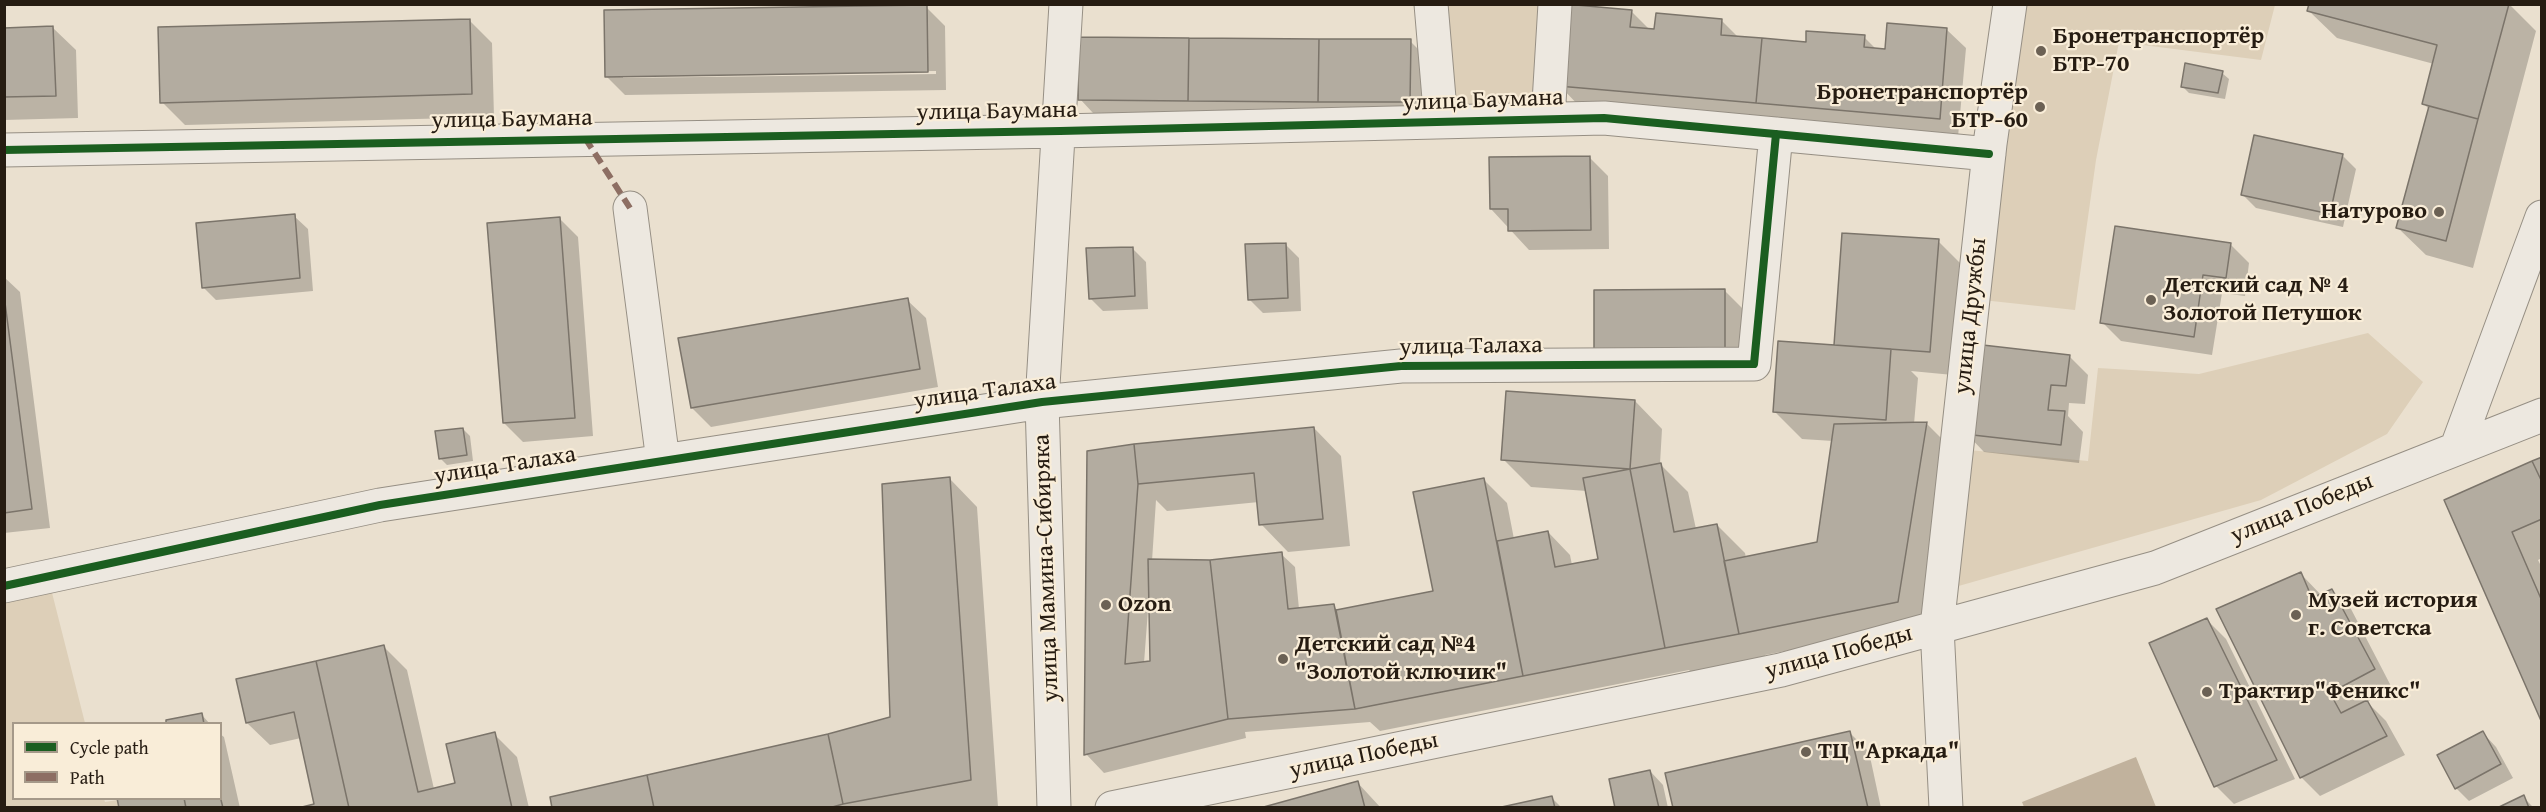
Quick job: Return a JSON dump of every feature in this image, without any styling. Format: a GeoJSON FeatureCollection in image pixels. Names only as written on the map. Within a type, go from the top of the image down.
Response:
{"type":"FeatureCollection","features":[{"type":"Feature","properties":{"kind":"street","name":"улица Мамина-Сибиряка"},"geometry":{"type":"LineString","coordinates":[[1054,807],[1042,402],[1066,4]]}},
{"type":"Feature","properties":{"kind":"street"},"geometry":{"type":"LineString","coordinates":[[1431,4],[1442,122]]}},
{"type":"Feature","properties":{"kind":"street"},"geometry":{"type":"LineString","coordinates":[[1548,119],[1555,4]]}},
{"type":"Feature","properties":{"kind":"street","name":"улица Дружбы"},"geometry":{"type":"LineString","coordinates":[[1946,807],[1937,627],[1989,154],[2010,4]]}},
{"type":"Feature","properties":{"kind":"street","name":"улица Баумана"},"geometry":{"type":"LineString","coordinates":[[4,150],[1060,131],[1604,118],[1989,154]]}},
{"type":"Feature","properties":{"kind":"street","name":"улица Талаха"},"geometry":{"type":"LineString","coordinates":[[4,586],[380,505],[1042,402],[1401,366],[1754,364],[1776,134]]}},
{"type":"Feature","properties":{"kind":"street"},"geometry":{"type":"LineString","coordinates":[[630,208],[663,461]]}},
{"type":"Feature","properties":{"kind":"street"},"geometry":{"type":"LineString","coordinates":[[2457,447],[2541,217]]}},
{"type":"Feature","properties":{"kind":"street","name":"улица Победы"},"geometry":{"type":"LineString","coordinates":[[1112,807],[1781,670],[2155,568],[2541,415]]}},
{"type":"Feature","properties":{"kind":"shaded area"},"geometry":{"type":"Polygon","coordinates":[[[1431,5],[1555,5],[1548,119],[1441,122],[1431,5]]]}},
{"type":"Feature","properties":{"kind":"shaded area"},"geometry":{"type":"Polygon","coordinates":[[[2010,5],[2275,5],[2261,60],[2119,42],[2096,160],[2075,310],[1973,299],[2010,5]]]}},
{"type":"Feature","properties":{"kind":"shaded area"},"geometry":{"type":"Polygon","coordinates":[[[2368,333],[2423,382],[2387,434],[2261,500],[1941,591],[1957,449],[2088,461],[2098,368],[2199,374],[2368,333]]]}},
{"type":"Feature","properties":{"kind":"shaded area"},"geometry":{"type":"Polygon","coordinates":[[[48,577],[85,722],[12,722],[12,800],[104,800],[105,802],[118,800],[119,807],[5,807],[4,586],[48,577]]]}},
{"type":"Feature","properties":{"kind":"shaded area"},"geometry":{"type":"Polygon","coordinates":[[[2136,757],[2156,807],[2024,807],[2022,802],[2136,757]]]}},
{"type":"Feature","properties":{"kind":"building"},"geometry":{"type":"Polygon","coordinates":[[[1565,4],[1632,10],[1630,27],[1654,29],[1656,13],[1722,19],[1721,35],[1762,38],[1756,103],[1558,86],[1565,4]]]}},
{"type":"Feature","properties":{"kind":"building"},"geometry":{"type":"Polygon","coordinates":[[[2309,4],[2509,4],[2478,119],[2422,104],[2437,45],[2307,11],[2309,4]]]}},
{"type":"Feature","properties":{"kind":"building"},"geometry":{"type":"Polygon","coordinates":[[[927,5],[928,72],[605,77],[604,10],[927,5]]]}},
{"type":"Feature","properties":{"kind":"building"},"geometry":{"type":"Polygon","coordinates":[[[470,19],[472,94],[160,103],[158,27],[470,19]]]}},
{"type":"Feature","properties":{"kind":"building"},"geometry":{"type":"Polygon","coordinates":[[[1887,23],[1947,28],[1940,119],[1756,103],[1762,38],[1806,42],[1806,31],[1865,35],[1864,47],[1885,49],[1887,23]]]}},
{"type":"Feature","properties":{"kind":"building"},"geometry":{"type":"Polygon","coordinates":[[[53,26],[56,96],[4,97],[4,28],[53,26]]]}},
{"type":"Feature","properties":{"kind":"building"},"geometry":{"type":"Polygon","coordinates":[[[1079,37],[1189,38],[1188,101],[1078,100],[1079,37]]]}},
{"type":"Feature","properties":{"kind":"building"},"geometry":{"type":"Polygon","coordinates":[[[1189,38],[1319,39],[1318,102],[1188,101],[1189,38]]]}},
{"type":"Feature","properties":{"kind":"building"},"geometry":{"type":"Polygon","coordinates":[[[1319,39],[1411,39],[1410,102],[1318,102],[1319,39]]]}},
{"type":"Feature","properties":{"kind":"building"},"geometry":{"type":"Polygon","coordinates":[[[2185,63],[2223,71],[2218,93],[2181,87],[2185,63]]]}},
{"type":"Feature","properties":{"kind":"building"},"geometry":{"type":"Polygon","coordinates":[[[2429,106],[2478,119],[2446,241],[2396,228],[2429,106]]]}},
{"type":"Feature","properties":{"kind":"building"},"geometry":{"type":"Polygon","coordinates":[[[2254,135],[2343,154],[2330,214],[2241,195],[2254,135]]]}},
{"type":"Feature","properties":{"kind":"building"},"geometry":{"type":"Polygon","coordinates":[[[1590,156],[1591,230],[1508,231],[1508,209],[1490,209],[1489,157],[1590,156]]]}},
{"type":"Feature","properties":{"kind":"building"},"geometry":{"type":"Polygon","coordinates":[[[295,214],[300,278],[202,288],[196,223],[295,214]]]}},
{"type":"Feature","properties":{"kind":"building"},"geometry":{"type":"Polygon","coordinates":[[[560,217],[575,418],[503,423],[487,223],[560,217]]]}},
{"type":"Feature","properties":{"kind":"building","name":"Детский сад № 4 Золотой Петушок"},"geometry":{"type":"Polygon","coordinates":[[[2115,226],[2231,243],[2226,278],[2203,275],[2194,337],[2100,323],[2115,226]]]}},
{"type":"Feature","properties":{"kind":"building"},"geometry":{"type":"Polygon","coordinates":[[[1842,233],[1939,239],[1930,352],[1834,345],[1842,233]]]}},
{"type":"Feature","properties":{"kind":"building"},"geometry":{"type":"Polygon","coordinates":[[[1286,243],[1288,298],[1248,300],[1245,244],[1286,243]]]}},
{"type":"Feature","properties":{"kind":"building"},"geometry":{"type":"Polygon","coordinates":[[[1133,247],[1135,296],[1089,299],[1086,248],[1133,247]]]}},
{"type":"Feature","properties":{"kind":"building"},"geometry":{"type":"Polygon","coordinates":[[[1725,289],[1725,351],[1594,352],[1594,290],[1725,289]]]}},
{"type":"Feature","properties":{"kind":"building"},"geometry":{"type":"Polygon","coordinates":[[[4,295],[32,509],[4,513],[4,295]]]}},
{"type":"Feature","properties":{"kind":"building"},"geometry":{"type":"Polygon","coordinates":[[[908,298],[920,369],[691,408],[678,338],[908,298]]]}},
{"type":"Feature","properties":{"kind":"building"},"geometry":{"type":"Polygon","coordinates":[[[1778,341],[1891,349],[1886,420],[1773,412],[1778,341]]]}},
{"type":"Feature","properties":{"kind":"building"},"geometry":{"type":"Polygon","coordinates":[[[1974,344],[2070,355],[2066,386],[2051,385],[2048,410],[2065,411],[2061,445],[1964,434],[1974,344]]]}},
{"type":"Feature","properties":{"kind":"building"},"geometry":{"type":"Polygon","coordinates":[[[1506,391],[1635,400],[1630,469],[1501,460],[1506,391]]]}},
{"type":"Feature","properties":{"kind":"building"},"geometry":{"type":"Polygon","coordinates":[[[1927,422],[1898,602],[1739,634],[1724,561],[1817,542],[1834,424],[1927,422]]]}},
{"type":"Feature","properties":{"kind":"building"},"geometry":{"type":"Polygon","coordinates":[[[1314,427],[1323,519],[1259,525],[1254,473],[1138,484],[1134,444],[1314,427]]]}},
{"type":"Feature","properties":{"kind":"building"},"geometry":{"type":"Polygon","coordinates":[[[463,428],[467,455],[439,459],[435,431],[463,428]]]}},
{"type":"Feature","properties":{"kind":"building"},"geometry":{"type":"Polygon","coordinates":[[[1134,444],[1138,484],[1125,664],[1150,661],[1148,559],[1210,560],[1228,719],[1084,755],[1087,451],[1134,444]]]}},
{"type":"Feature","properties":{"kind":"building"},"geometry":{"type":"Polygon","coordinates":[[[2542,457],[2542,482],[2532,461],[2542,457]]]}},
{"type":"Feature","properties":{"kind":"building"},"geometry":{"type":"Polygon","coordinates":[[[2532,461],[2542,482],[2542,519],[2512,532],[2542,601],[2542,723],[2444,500],[2532,461]]]}},
{"type":"Feature","properties":{"kind":"building"},"geometry":{"type":"Polygon","coordinates":[[[1661,463],[1674,532],[1717,524],[1739,634],[1665,648],[1630,469],[1661,463]]]}},
{"type":"Feature","properties":{"kind":"building"},"geometry":{"type":"Polygon","coordinates":[[[1630,469],[1665,648],[1523,676],[1497,541],[1548,531],[1555,567],[1598,559],[1583,478],[1630,469]]]}},
{"type":"Feature","properties":{"kind":"building"},"geometry":{"type":"Polygon","coordinates":[[[950,477],[971,780],[843,804],[828,734],[890,717],[882,484],[950,477]]]}},
{"type":"Feature","properties":{"kind":"building"},"geometry":{"type":"Polygon","coordinates":[[[1484,478],[1523,676],[1355,709],[1336,610],[1433,591],[1413,492],[1484,478]]]}},
{"type":"Feature","properties":{"kind":"building","name":"Детский сад №4 \"Золотой ключик\""},"geometry":{"type":"Polygon","coordinates":[[[1282,552],[1288,609],[1334,604],[1355,709],[1228,719],[1210,560],[1282,552]]]}},
{"type":"Feature","properties":{"kind":"building"},"geometry":{"type":"Polygon","coordinates":[[[2301,572],[2312,598],[2332,589],[2375,669],[2330,693],[2341,713],[2367,700],[2387,736],[2300,778],[2216,609],[2301,572]]]}},
{"type":"Feature","properties":{"kind":"building","name":"Трактир\"Феникс\""},"geometry":{"type":"Polygon","coordinates":[[[2207,618],[2277,760],[2214,787],[2149,643],[2207,618]]]}},
{"type":"Feature","properties":{"kind":"building"},"geometry":{"type":"Polygon","coordinates":[[[384,645],[418,792],[455,783],[446,744],[495,732],[512,808],[349,808],[316,661],[384,645]]]}},
{"type":"Feature","properties":{"kind":"building"},"geometry":{"type":"Polygon","coordinates":[[[316,661],[349,808],[298,808],[314,804],[294,712],[246,723],[236,679],[316,661]]]}},
{"type":"Feature","properties":{"kind":"building"},"geometry":{"type":"Polygon","coordinates":[[[202,713],[204,722],[166,722],[166,720],[202,713]]]}},
{"type":"Feature","properties":{"kind":"building","name":"ТЦ \"Аркада\""},"geometry":{"type":"Polygon","coordinates":[[[1850,731],[1868,808],[1673,808],[1665,773],[1850,731]]]}},
{"type":"Feature","properties":{"kind":"building"},"geometry":{"type":"Polygon","coordinates":[[[2483,731],[2501,764],[2455,789],[2437,755],[2483,731]]]}},
{"type":"Feature","properties":{"kind":"building"},"geometry":{"type":"Polygon","coordinates":[[[828,734],[843,804],[829,808],[654,808],[647,775],[828,734]]]}},
{"type":"Feature","properties":{"kind":"building"},"geometry":{"type":"Polygon","coordinates":[[[1650,770],[1659,808],[1615,808],[1609,779],[1650,770]]]}},
{"type":"Feature","properties":{"kind":"building"},"geometry":{"type":"Polygon","coordinates":[[[647,775],[654,808],[552,808],[550,797],[647,775]]]}},
{"type":"Feature","properties":{"kind":"building"},"geometry":{"type":"Polygon","coordinates":[[[1358,781],[1365,808],[1260,808],[1358,781]]]}},
{"type":"Feature","properties":{"kind":"building"},"geometry":{"type":"Polygon","coordinates":[[[2524,795],[2529,808],[2497,808],[2524,795]]]}},
{"type":"Feature","properties":{"kind":"building"},"geometry":{"type":"Polygon","coordinates":[[[1552,796],[1555,808],[1497,808],[1552,796]]]}},
{"type":"Feature","properties":{"kind":"building"},"geometry":{"type":"Polygon","coordinates":[[[117,800],[184,800],[186,808],[119,808],[117,800]]]}},
{"type":"Feature","properties":{"kind":"building"},"geometry":{"type":"Polygon","coordinates":[[[184,800],[221,800],[223,808],[186,808],[184,800]]]}},
{"type":"Feature","properties":{"kind":"marked path"},"geometry":{"type":"LineString","coordinates":[[585,138],[630,208]]}},
{"type":"Feature","properties":{"kind":"cycle path"},"geometry":{"type":"LineString","coordinates":[[4,150],[1060,131],[1604,118],[1989,154]]}},
{"type":"Feature","properties":{"kind":"cycle path"},"geometry":{"type":"LineString","coordinates":[[4,586],[380,505],[1042,402],[1401,366],[1754,364],[1776,134]]}},
{"type":"Feature","properties":{"kind":"place","name":"Бронетранспортёр БТР-70"},"geometry":{"type":"Point","coordinates":[2041,51]}},
{"type":"Feature","properties":{"kind":"place","name":"Бронетранспортёр БТР-60"},"geometry":{"type":"Point","coordinates":[2040,107]}},
{"type":"Feature","properties":{"kind":"place","name":"Натурово"},"geometry":{"type":"Point","coordinates":[2439,212]}},
{"type":"Feature","properties":{"kind":"place","name":"Детский сад № 4 Золотой Петушок"},"geometry":{"type":"Point","coordinates":[2151,300]}},
{"type":"Feature","properties":{"kind":"place","name":"Ozon"},"geometry":{"type":"Point","coordinates":[1106,605]}},
{"type":"Feature","properties":{"kind":"place","name":"Музей история г. Советска"},"geometry":{"type":"Point","coordinates":[2296,615]}},
{"type":"Feature","properties":{"kind":"place","name":"Детский сад №4 \"Золотой ключик\""},"geometry":{"type":"Point","coordinates":[1283,659]}},
{"type":"Feature","properties":{"kind":"place","name":"Трактир\"Феникс\""},"geometry":{"type":"Point","coordinates":[2207,692]}},
{"type":"Feature","properties":{"kind":"place","name":"ТЦ \"Аркада\""},"geometry":{"type":"Point","coordinates":[1806,752]}}]}
